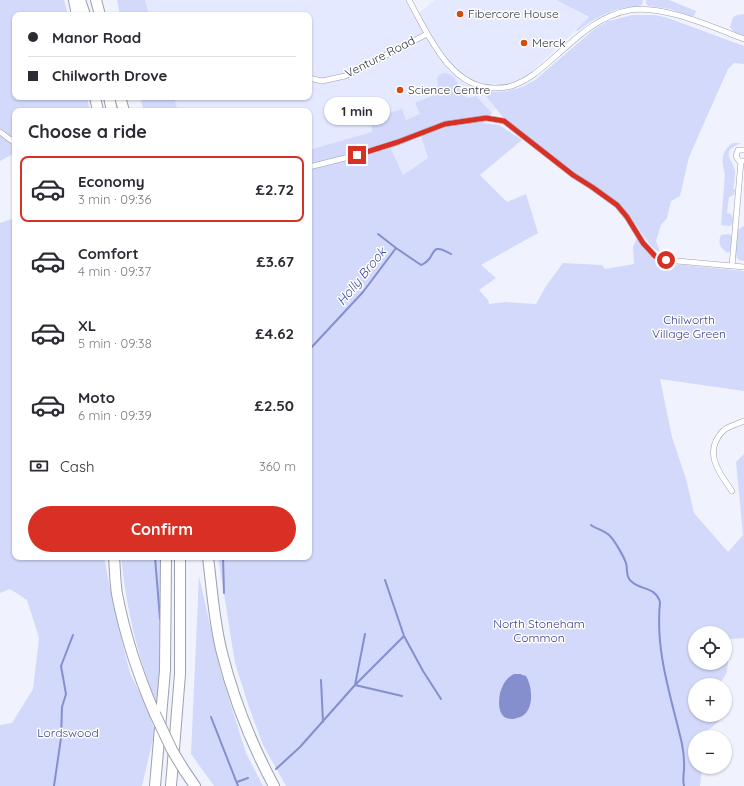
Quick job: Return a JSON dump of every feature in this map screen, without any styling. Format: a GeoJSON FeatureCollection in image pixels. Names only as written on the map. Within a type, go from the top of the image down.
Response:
{"type":"FeatureCollection","features":[{"type":"Feature","properties":{"kind":"highway"},"geometry":{"type":"LineString","coordinates":[[74,0],[76,12]]}},
{"type":"Feature","properties":{"kind":"highway"},"geometry":{"type":"LineString","coordinates":[[80,0],[84,12]]}},
{"type":"Feature","properties":{"kind":"highway"},"geometry":{"type":"LineString","coordinates":[[96,0],[99,12]]}},
{"type":"Feature","properties":{"kind":"highway"},"geometry":{"type":"LineString","coordinates":[[114,560],[117,593],[131,651],[143,687],[172,750],[195,786]]}},
{"type":"Feature","properties":{"kind":"highway"},"geometry":{"type":"LineString","coordinates":[[154,786],[165,670],[166,560]]}},
{"type":"Feature","properties":{"kind":"highway"},"geometry":{"type":"LineString","coordinates":[[171,786],[180,674],[180,560]]}},
{"type":"Feature","properties":{"kind":"highway"},"geometry":{"type":"LineString","coordinates":[[208,560],[221,652],[233,695],[248,734],[274,786]]}},
{"type":"Feature","properties":{"kind":"street"},"geometry":{"type":"LineString","coordinates":[[409,0],[427,34],[455,72],[478,86],[492,88],[512,86],[535,74],[584,32],[609,16],[631,10],[648,10],[670,14],[695,21],[744,39]]}},
{"type":"Feature","properties":{"kind":"street","name":"Venture Road"},"geometry":{"type":"LineString","coordinates":[[312,79],[322,81],[345,76],[427,34]]}},
{"type":"Feature","properties":{"kind":"street"},"geometry":{"type":"LineString","coordinates":[[312,166],[362,154],[445,124],[486,118],[504,121],[573,175],[617,205],[627,217],[643,243],[655,256],[666,260],[744,267]]}},
{"type":"Feature","properties":{"kind":"street"},"geometry":{"type":"LineString","coordinates":[[0,132],[12,141]]}},
{"type":"Feature","properties":{"kind":"street"},"geometry":{"type":"LineString","coordinates":[[732,266],[742,161],[736,158],[736,154],[738,150],[744,150]]}},
{"type":"Feature","properties":{"kind":"street"},"geometry":{"type":"LineString","coordinates":[[732,491],[716,468],[713,458],[714,449],[717,440],[725,430],[744,421]]}},
{"type":"Feature","properties":{"kind":"shaded area"},"geometry":{"type":"Polygon","coordinates":[[[145,0],[405,0],[414,17],[435,0],[556,0],[589,18],[531,72],[475,131],[426,151],[428,158],[403,175],[312,182],[312,108],[177,108],[175,100],[312,100],[312,12],[148,12],[145,0]]]}},
{"type":"Feature","properties":{"kind":"green space"},"geometry":{"type":"Polygon","coordinates":[[[0,0],[64,0],[67,12],[12,12],[12,100],[88,100],[89,108],[12,108],[12,155],[0,161],[0,0]]]}},
{"type":"Feature","properties":{"kind":"green space"},"geometry":{"type":"Polygon","coordinates":[[[117,0],[145,0],[148,12],[119,12],[117,0]]]}},
{"type":"Feature","properties":{"kind":"green space"},"geometry":{"type":"Polygon","coordinates":[[[556,0],[643,0],[642,5],[623,8],[605,14],[578,31],[576,30],[589,17],[556,0]]]}},
{"type":"Feature","properties":{"kind":"green space"},"geometry":{"type":"Polygon","coordinates":[[[646,0],[669,0],[696,11],[694,16],[691,16],[670,9],[648,6],[646,0]]]}},
{"type":"Feature","properties":{"kind":"green space"},"geometry":{"type":"Polygon","coordinates":[[[744,14],[744,36],[735,33],[730,27],[733,17],[744,14]]]}},
{"type":"Feature","properties":{"kind":"green space"},"geometry":{"type":"Polygon","coordinates":[[[633,15],[655,15],[668,18],[744,46],[744,64],[734,63],[728,69],[689,157],[680,196],[671,201],[667,218],[661,225],[656,241],[661,254],[651,246],[622,206],[579,176],[506,121],[483,92],[504,92],[522,87],[535,80],[592,31],[608,21],[633,15]]]}},
{"type":"Feature","properties":{"kind":"green space","name":"North Stoneham Common"},"geometry":{"type":"Polygon","coordinates":[[[445,73],[454,77],[464,95],[468,98],[476,96],[492,113],[483,123],[499,125],[522,140],[480,175],[507,202],[526,194],[538,233],[481,265],[496,278],[479,290],[488,300],[489,304],[506,302],[536,304],[546,286],[563,263],[602,265],[605,269],[634,264],[633,247],[637,238],[657,261],[744,271],[744,391],[660,379],[672,437],[686,479],[694,513],[728,552],[743,535],[736,462],[744,454],[744,638],[732,639],[732,626],[688,626],[688,670],[727,670],[723,678],[688,678],[688,722],[718,722],[708,730],[688,730],[688,774],[701,774],[700,786],[286,786],[263,745],[235,663],[218,560],[312,560],[312,149],[372,132],[371,119],[402,109],[406,120],[420,114],[415,103],[439,93],[437,78],[439,75],[445,73]],[[421,136],[391,149],[403,175],[428,158],[421,136]]]}},
{"type":"Feature","properties":{"kind":"green space"},"geometry":{"type":"Polygon","coordinates":[[[141,100],[175,100],[177,108],[143,108],[141,100]]]}},
{"type":"Feature","properties":{"kind":"green space"},"geometry":{"type":"Polygon","coordinates":[[[733,143],[741,143],[734,146],[729,153],[735,172],[733,189],[735,190],[734,195],[729,197],[727,213],[731,214],[733,218],[733,223],[730,226],[721,225],[725,174],[723,157],[726,149],[733,143]]]}},
{"type":"Feature","properties":{"kind":"green space","name":"Lordswood"},"geometry":{"type":"Polygon","coordinates":[[[12,219],[12,560],[105,560],[114,609],[130,673],[146,706],[155,731],[142,786],[0,786],[0,725],[12,723],[33,689],[39,638],[27,600],[10,589],[0,593],[0,223],[12,219]]]}},
{"type":"Feature","properties":{"kind":"green space"},"geometry":{"type":"Polygon","coordinates":[[[744,226],[744,261],[737,258],[735,249],[737,230],[744,226]]]}},
{"type":"Feature","properties":{"kind":"green space"},"geometry":{"type":"Polygon","coordinates":[[[721,235],[731,235],[732,242],[728,253],[719,241],[721,235]]]}},
{"type":"Feature","properties":{"kind":"green space"},"geometry":{"type":"Polygon","coordinates":[[[121,560],[160,560],[160,610],[162,637],[158,707],[144,671],[134,633],[121,560]]]}},
{"type":"Feature","properties":{"kind":"green space"},"geometry":{"type":"Polygon","coordinates":[[[199,576],[220,670],[246,753],[263,786],[214,786],[191,754],[199,576]]]}},
{"type":"Feature","properties":{"kind":"water"},"geometry":{"type":"Polygon","coordinates":[[[514,674],[526,676],[531,690],[531,701],[528,710],[524,715],[513,719],[508,719],[504,717],[500,710],[499,697],[505,682],[514,674]]]}},
{"type":"Feature","properties":{"kind":"waterway"},"geometry":{"type":"LineString","coordinates":[[378,234],[396,248]]}},
{"type":"Feature","properties":{"kind":"waterway","name":"Holly Brook"},"geometry":{"type":"LineString","coordinates":[[312,347],[363,292],[396,248],[421,265],[429,259],[435,250],[444,250],[451,254]]}},
{"type":"Feature","properties":{"kind":"waterway"},"geometry":{"type":"LineString","coordinates":[[591,525],[604,531],[614,541],[626,563],[627,575],[629,579],[635,584],[655,593],[660,602],[659,620],[662,656],[683,748],[684,786]]}},
{"type":"Feature","properties":{"kind":"waterway"},"geometry":{"type":"LineString","coordinates":[[155,560],[160,619]]}},
{"type":"Feature","properties":{"kind":"waterway","name":"Holly Brook"},"geometry":{"type":"LineString","coordinates":[[223,560],[224,593]]}},
{"type":"Feature","properties":{"kind":"waterway"},"geometry":{"type":"LineString","coordinates":[[385,580],[404,636],[423,671],[441,699]]}},
{"type":"Feature","properties":{"kind":"waterway"},"geometry":{"type":"LineString","coordinates":[[365,634],[355,685],[402,696]]}},
{"type":"Feature","properties":{"kind":"waterway"},"geometry":{"type":"LineString","coordinates":[[54,786],[61,738],[62,707],[66,694],[61,666],[73,635]]}},
{"type":"Feature","properties":{"kind":"waterway"},"geometry":{"type":"LineString","coordinates":[[276,769],[300,747],[355,685],[404,636]]}},
{"type":"Feature","properties":{"kind":"waterway"},"geometry":{"type":"LineString","coordinates":[[321,680],[323,722]]}},
{"type":"Feature","properties":{"kind":"waterway","name":"Holly Brook"},"geometry":{"type":"LineString","coordinates":[[211,717],[238,786]]}},
{"type":"Feature","properties":{"kind":"waterway"},"geometry":{"type":"LineString","coordinates":[[237,782],[248,778]]}},
{"type":"Feature","properties":{"kind":"place","name":"Fibercore House"},"geometry":{"type":"Point","coordinates":[460,14]}},
{"type":"Feature","properties":{"kind":"place","name":"Merck"},"geometry":{"type":"Point","coordinates":[524,43]}},
{"type":"Feature","properties":{"kind":"place","name":"Science Centre"},"geometry":{"type":"Point","coordinates":[400,90]}},
{"type":"Feature","properties":{"kind":"route"},"geometry":{"type":"LineString","coordinates":[[357,155],[398,142],[445,124],[486,118],[504,121],[573,175],[617,205],[634,227],[643,243],[655,256],[666,260]]}},
{"type":"Feature","properties":{"kind":"park label","name":"Chilworth Village Green"},"geometry":{"type":"Point","coordinates":[689,327]}}]}
